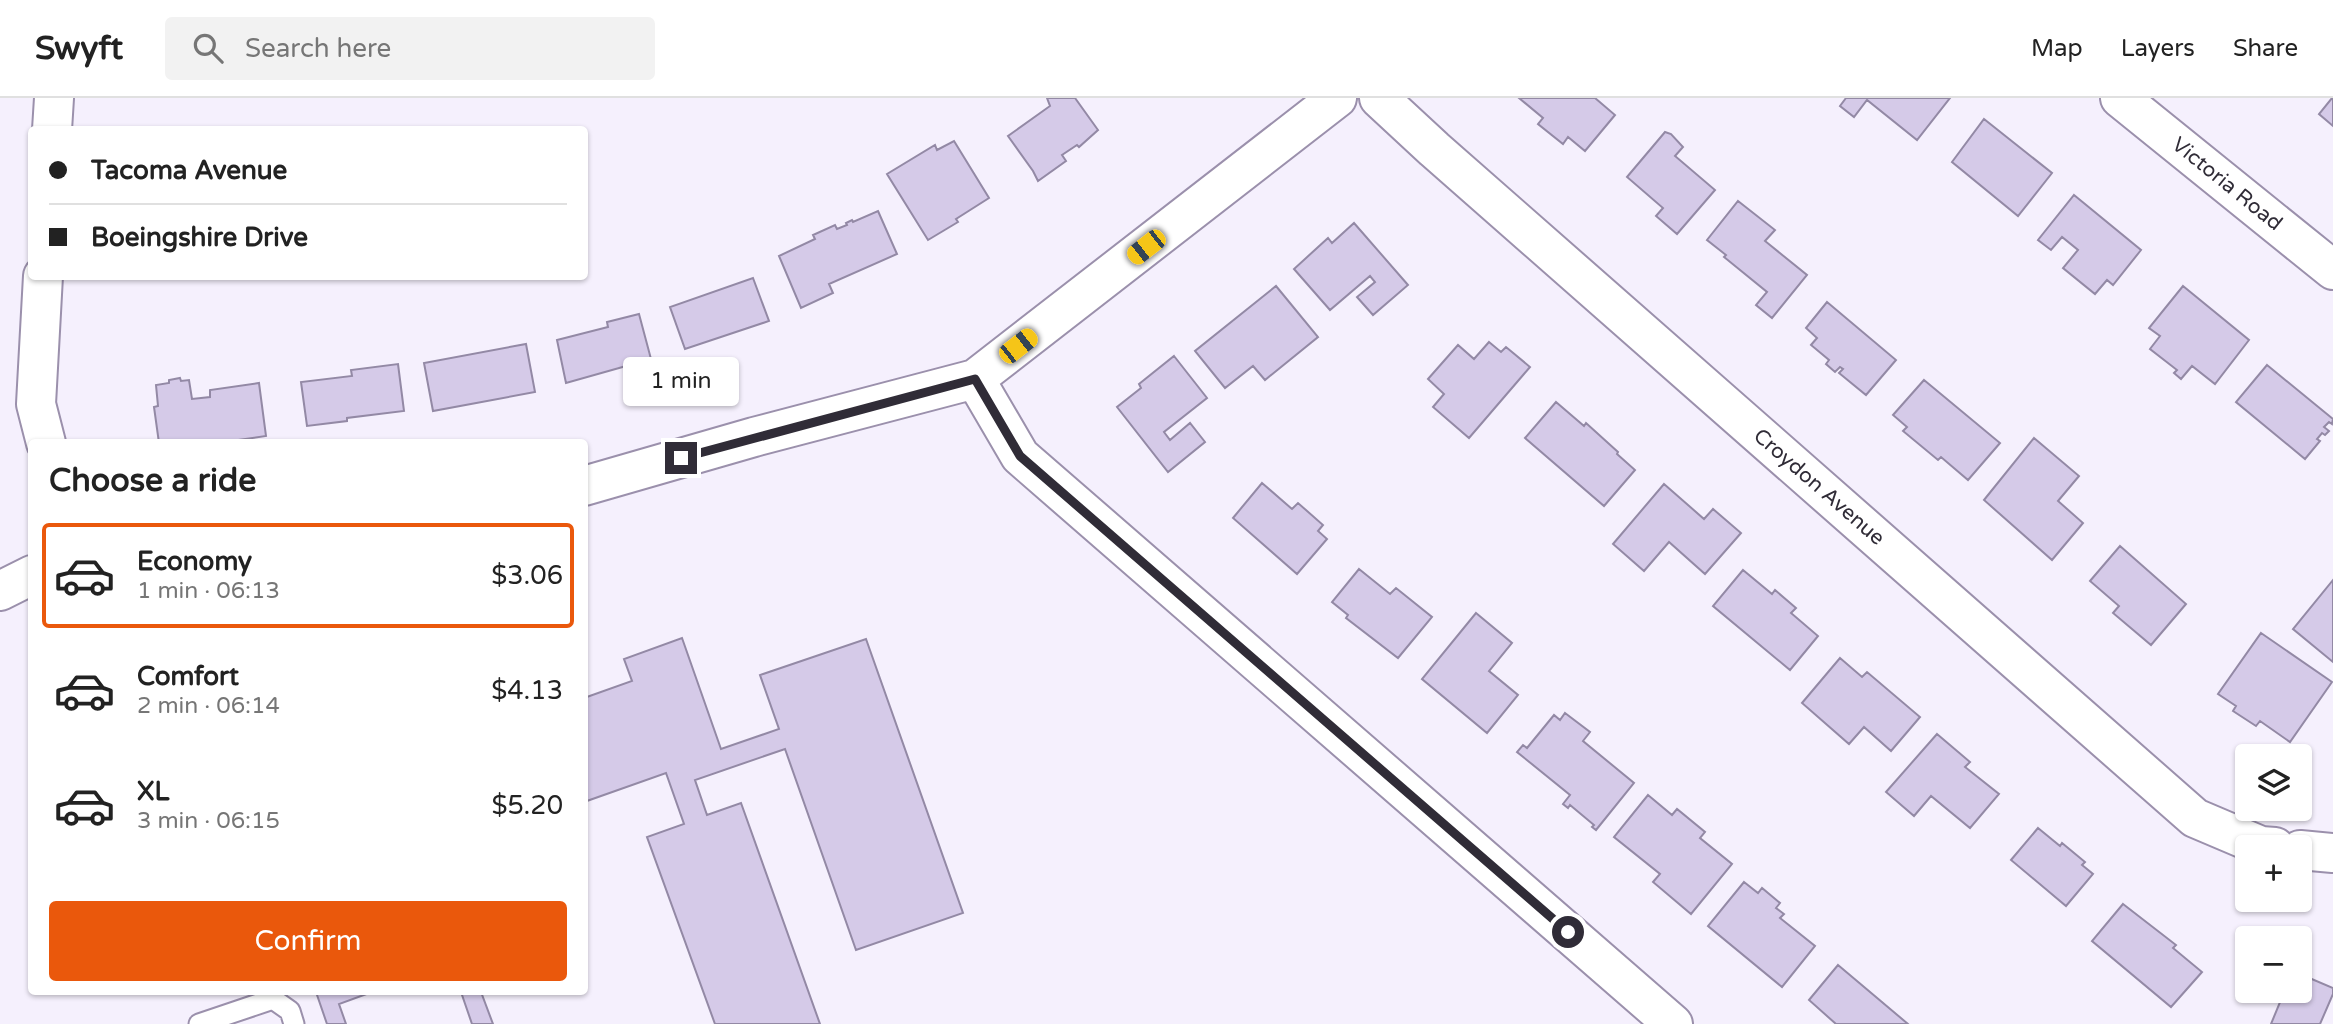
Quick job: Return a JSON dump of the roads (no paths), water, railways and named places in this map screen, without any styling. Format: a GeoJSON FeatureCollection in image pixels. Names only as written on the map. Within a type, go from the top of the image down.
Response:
{"type":"FeatureCollection","features":[{"type":"Feature","properties":{"kind":"street"},"geometry":{"type":"LineString","coordinates":[[52,126],[54,98]]}},
{"type":"Feature","properties":{"kind":"street"},"geometry":{"type":"LineString","coordinates":[[588,485],[754,437],[975,379],[1337,98]]}},
{"type":"Feature","properties":{"kind":"street","name":"Croydon Avenue"},"geometry":{"type":"LineString","coordinates":[[1379,98],[2195,818],[2235,835]]}},
{"type":"Feature","properties":{"kind":"street","name":"Victoria Road"},"geometry":{"type":"LineString","coordinates":[[2120,98],[2333,270]]}},
{"type":"Feature","properties":{"kind":"street"},"geometry":{"type":"LineString","coordinates":[[43,280],[36,404],[45,439]]}},
{"type":"Feature","properties":{"kind":"street"},"geometry":{"type":"LineString","coordinates":[[975,379],[1020,456],[1673,1024]]}},
{"type":"Feature","properties":{"kind":"street"},"geometry":{"type":"LineString","coordinates":[[0,591],[28,577]]}},
{"type":"Feature","properties":{"kind":"street"},"geometry":{"type":"LineString","coordinates":[[2312,850],[2333,853]]}},
{"type":"Feature","properties":{"kind":"lane"},"geometry":{"type":"LineString","coordinates":[[199,1024],[273,999],[290,1011],[294,1024]]}}]}
